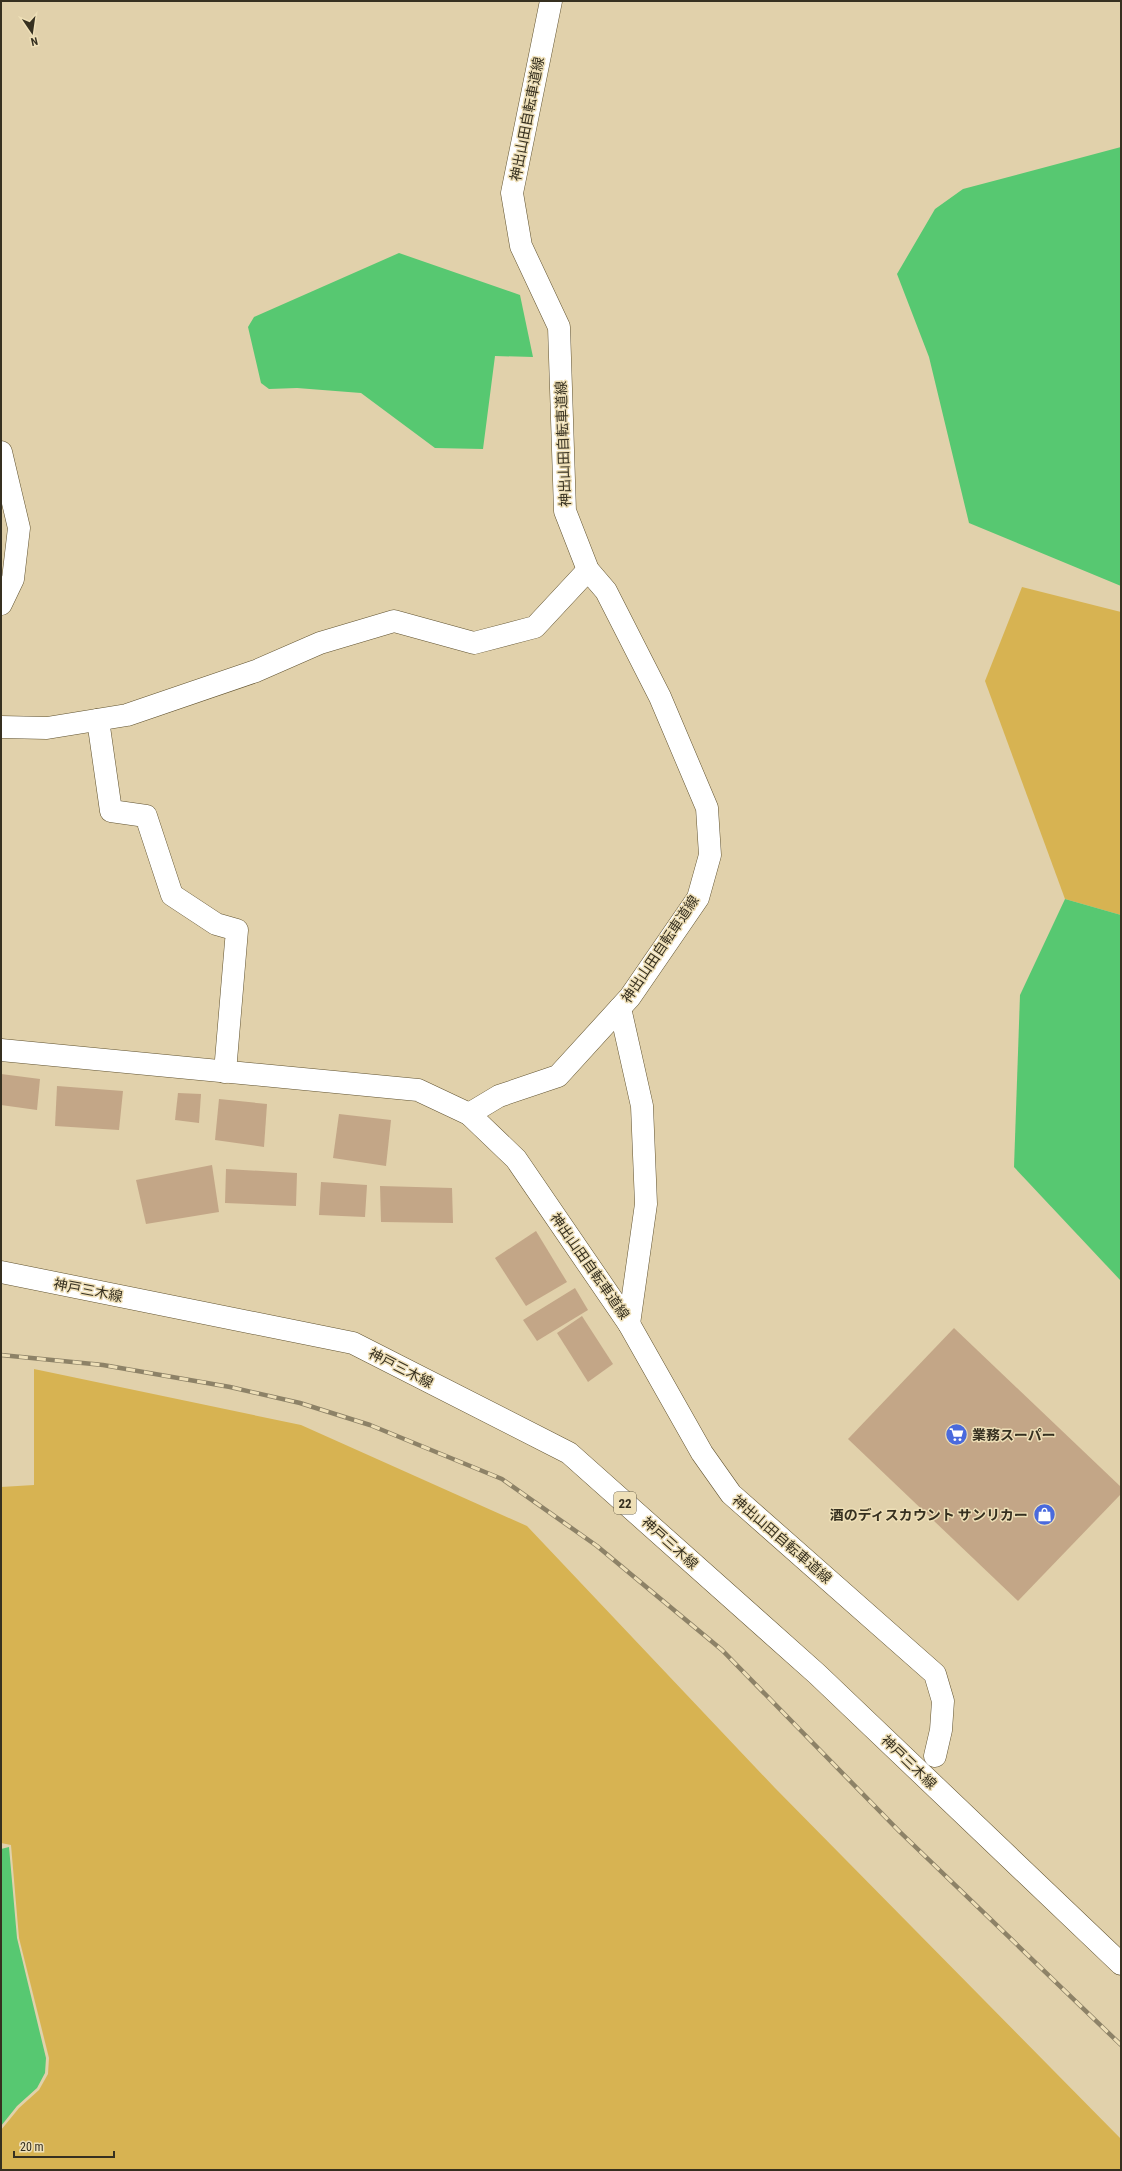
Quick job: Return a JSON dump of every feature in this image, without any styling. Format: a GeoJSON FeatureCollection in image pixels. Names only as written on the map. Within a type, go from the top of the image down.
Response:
{"type":"FeatureCollection","features":[{"type":"Feature","properties":{"kind":"main road","name":"神出山田自転車道線"},"geometry":{"type":"LineString","coordinates":[[551,1],[512,193],[521,246],[559,327],[564,511],[588,570],[606,591],[660,697],[707,808],[710,855],[698,898],[630,997],[558,1076],[499,1096],[469,1114],[516,1159],[629,1324],[702,1453],[731,1494],[935,1674],[943,1701],[941,1730],[935,1756]]}},
{"type":"Feature","properties":{"kind":"main road"},"geometry":{"type":"LineString","coordinates":[[1,452],[19,528],[13,579],[1,604]]}},
{"type":"Feature","properties":{"kind":"main road"},"geometry":{"type":"LineString","coordinates":[[1,726],[47,728],[127,715],[256,671],[320,643],[394,621],[474,643],[536,627],[588,570]]}},
{"type":"Feature","properties":{"kind":"main road"},"geometry":{"type":"LineString","coordinates":[[98,720],[111,811],[146,816],[172,895],[216,924],[237,930],[225,1072]]}},
{"type":"Feature","properties":{"kind":"main road"},"geometry":{"type":"LineString","coordinates":[[620,1008],[642,1106],[646,1204],[629,1324]]}},
{"type":"Feature","properties":{"kind":"main road"},"geometry":{"type":"LineString","coordinates":[[1,1050],[418,1090],[469,1114]]}},
{"type":"Feature","properties":{"kind":"main road","name":"神戸三木線"},"geometry":{"type":"LineString","coordinates":[[1,1272],[353,1343],[569,1453],[816,1674],[1121,1964]]}},
{"type":"Feature","properties":{"kind":"shaded area"},"geometry":{"type":"Polygon","coordinates":[[[1121,147],[1121,586],[969,523],[929,357],[897,274],[935,209],[963,189],[1121,147]]]}},
{"type":"Feature","properties":{"kind":"shaded area"},"geometry":{"type":"Polygon","coordinates":[[[399,253],[520,295],[533,357],[495,356],[483,449],[435,448],[361,393],[297,388],[269,389],[261,383],[248,327],[254,317],[399,253]]]}},
{"type":"Feature","properties":{"kind":"shaded area"},"geometry":{"type":"Polygon","coordinates":[[[1022,587],[1121,612],[1121,915],[1065,899],[985,681],[1022,587]]]}},
{"type":"Feature","properties":{"kind":"shaded area"},"geometry":{"type":"Polygon","coordinates":[[[1065,899],[1121,915],[1121,1281],[1014,1167],[1020,995],[1065,899]]]}},
{"type":"Feature","properties":{"kind":"shaded area"},"geometry":{"type":"Polygon","coordinates":[[[34,1369],[301,1425],[527,1526],[775,1788],[1121,2139],[1121,2170],[1,2170],[1,2130],[19,2108],[39,2090],[48,2074],[49,2058],[19,1938],[11,1845],[1,1843],[1,1487],[34,1485],[34,1369]]]}},
{"type":"Feature","properties":{"kind":"shaded area"},"geometry":{"type":"Polygon","coordinates":[[[9,1847],[17,1938],[46,2058],[45,2073],[37,2088],[17,2106],[1,2126],[1,1849],[9,1847]]]}},
{"type":"Feature","properties":{"kind":"building"},"geometry":{"type":"Polygon","coordinates":[[[1,1074],[40,1079],[37,1110],[1,1105],[1,1074]]]}},
{"type":"Feature","properties":{"kind":"building"},"geometry":{"type":"Polygon","coordinates":[[[57,1086],[123,1091],[119,1130],[55,1126],[57,1086]]]}},
{"type":"Feature","properties":{"kind":"building"},"geometry":{"type":"Polygon","coordinates":[[[178,1093],[201,1094],[199,1123],[175,1120],[178,1093]]]}},
{"type":"Feature","properties":{"kind":"building"},"geometry":{"type":"Polygon","coordinates":[[[219,1099],[267,1104],[264,1147],[215,1140],[219,1099]]]}},
{"type":"Feature","properties":{"kind":"building"},"geometry":{"type":"Polygon","coordinates":[[[339,1114],[391,1120],[386,1166],[333,1158],[339,1114]]]}},
{"type":"Feature","properties":{"kind":"building"},"geometry":{"type":"Polygon","coordinates":[[[212,1165],[219,1212],[146,1224],[136,1180],[212,1165]]]}},
{"type":"Feature","properties":{"kind":"building"},"geometry":{"type":"Polygon","coordinates":[[[226,1169],[297,1173],[296,1206],[225,1203],[226,1169]]]}},
{"type":"Feature","properties":{"kind":"building"},"geometry":{"type":"Polygon","coordinates":[[[321,1182],[367,1185],[365,1217],[319,1215],[321,1182]]]}},
{"type":"Feature","properties":{"kind":"building"},"geometry":{"type":"Polygon","coordinates":[[[380,1186],[452,1188],[453,1223],[381,1222],[380,1186]]]}},
{"type":"Feature","properties":{"kind":"building"},"geometry":{"type":"Polygon","coordinates":[[[536,1231],[567,1282],[526,1306],[495,1258],[536,1231]]]}},
{"type":"Feature","properties":{"kind":"building"},"geometry":{"type":"Polygon","coordinates":[[[575,1288],[588,1310],[537,1341],[523,1320],[575,1288]]]}},
{"type":"Feature","properties":{"kind":"building"},"geometry":{"type":"Polygon","coordinates":[[[582,1316],[613,1364],[588,1382],[557,1333],[582,1316]]]}},
{"type":"Feature","properties":{"kind":"building"},"geometry":{"type":"Polygon","coordinates":[[[954,1328],[1121,1487],[1121,1494],[1018,1601],[848,1439],[954,1328]]]}},
{"type":"Feature","properties":{"kind":"railway"},"geometry":{"type":"LineString","coordinates":[[1,1355],[103,1365],[230,1387],[300,1403],[370,1425],[502,1479],[597,1546],[722,1650],[900,1832],[1121,2045]]}},
{"type":"Feature","properties":{"kind":"place","name":"業務スーパー"},"geometry":{"type":"Point","coordinates":[956,1435]}},
{"type":"Feature","properties":{"kind":"place","name":"酒のディスカウント サンリカー"},"geometry":{"type":"Point","coordinates":[1044,1515]}}]}
